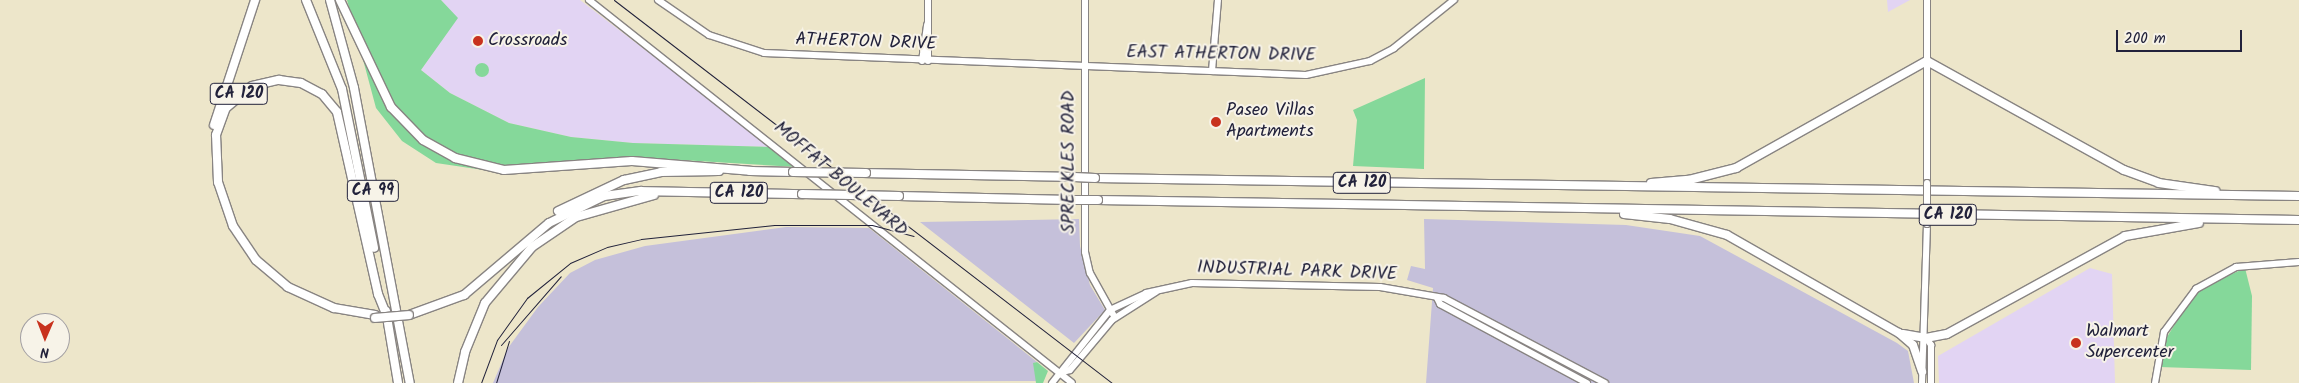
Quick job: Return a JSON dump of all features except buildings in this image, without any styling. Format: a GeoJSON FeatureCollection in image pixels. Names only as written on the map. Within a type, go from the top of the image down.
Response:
{"type":"FeatureCollection","features":[{"type":"Feature","properties":{"kind":"highway"},"geometry":{"type":"LineString","coordinates":[[255,0],[212,132],[212,172],[223,213],[250,257],[284,289],[320,308],[375,316]]}},
{"type":"Feature","properties":{"kind":"highway","name":"CA 99"},"geometry":{"type":"LineString","coordinates":[[306,0],[332,58],[350,116],[398,383]]}},
{"type":"Feature","properties":{"kind":"highway","name":"CA 99"},"geometry":{"type":"LineString","coordinates":[[330,0],[354,88],[410,383]]}},
{"type":"Feature","properties":{"kind":"highway"},"geometry":{"type":"LineString","coordinates":[[340,0],[391,107],[423,140],[456,158],[513,170],[632,160],[753,171]]}},
{"type":"Feature","properties":{"kind":"highway"},"geometry":{"type":"LineString","coordinates":[[1629,187],[1689,180],[1736,168],[1927,61],[2124,170],[2171,185],[2254,196]]}},
{"type":"Feature","properties":{"kind":"highway","name":"CA 120"},"geometry":{"type":"LineString","coordinates":[[386,311],[337,112],[322,94],[301,83],[279,80],[252,86],[226,108],[216,135],[218,182],[233,226],[256,260],[288,287],[334,308],[375,316],[409,314],[440,303],[472,286],[542,223],[600,189],[661,172],[753,171],[1629,187],[2299,196]]}},
{"type":"Feature","properties":{"kind":"highway"},"geometry":{"type":"LineString","coordinates":[[409,314],[464,295],[549,223],[575,207],[619,193],[676,192]]}},
{"type":"Feature","properties":{"kind":"highway","name":"CA 120"},"geometry":{"type":"LineString","coordinates":[[458,383],[465,352],[485,303],[532,247],[599,207],[676,192],[2299,220]]}},
{"type":"Feature","properties":{"kind":"highway"},"geometry":{"type":"LineString","coordinates":[[1598,209],[1670,219],[1727,235],[1899,333],[1913,345],[1922,371]]}},
{"type":"Feature","properties":{"kind":"highway"},"geometry":{"type":"LineString","coordinates":[[1899,333],[1926,338],[1947,334],[2126,236],[2176,224],[2241,219]]}},
{"type":"Feature","properties":{"kind":"street","name":"MOFFAT BOULEVARD"},"geometry":{"type":"LineString","coordinates":[[589,0],[1072,383]]}},
{"type":"Feature","properties":{"kind":"street","name":"ATHERTON DRIVE"},"geometry":{"type":"LineString","coordinates":[[658,0],[709,35],[748,50],[924,61],[1086,66]]}},
{"type":"Feature","properties":{"kind":"street"},"geometry":{"type":"LineString","coordinates":[[924,61],[928,0]]}},
{"type":"Feature","properties":{"kind":"street","name":"SPRECKLES ROAD"},"geometry":{"type":"LineString","coordinates":[[1085,0],[1085,252],[1090,273],[1115,318]]}},
{"type":"Feature","properties":{"kind":"street"},"geometry":{"type":"LineString","coordinates":[[1212,71],[1218,0]]}},
{"type":"Feature","properties":{"kind":"street","name":"EAST ATHERTON DRIVE"},"geometry":{"type":"LineString","coordinates":[[1086,66],[1306,75],[1337,71],[1394,48],[1454,0]]}},
{"type":"Feature","properties":{"kind":"street"},"geometry":{"type":"LineString","coordinates":[[1922,383],[1926,338],[1927,0]]}},
{"type":"Feature","properties":{"kind":"street"},"geometry":{"type":"LineString","coordinates":[[2154,383],[2164,332],[2196,289],[2236,267],[2299,262]]}},
{"type":"Feature","properties":{"kind":"street","name":"INDUSTRIAL PARK DRIVE"},"geometry":{"type":"LineString","coordinates":[[1110,310],[1156,292],[1192,283],[1380,287],[1444,298],[1605,383]]}},
{"type":"Feature","properties":{"kind":"street","name":"INDUSTRIAL PARK DRIVE"},"geometry":{"type":"LineString","coordinates":[[1060,373],[1070,370],[1115,318],[1156,292]]}},
{"type":"Feature","properties":{"kind":"street","name":"INDUSTRIAL PARK DRIVE"},"geometry":{"type":"LineString","coordinates":[[1437,298],[1440,304],[1587,383]]}},
{"type":"Feature","properties":{"kind":"street"},"geometry":{"type":"LineString","coordinates":[[1052,383],[1110,310]]}},
{"type":"Feature","properties":{"kind":"street"},"geometry":{"type":"LineString","coordinates":[[1926,338],[1931,345],[1931,383]]}},
{"type":"Feature","properties":{"kind":"shaded area"},"geometry":{"type":"Polygon","coordinates":[[[441,0],[580,0],[772,147],[633,143],[571,137],[509,123],[450,93],[421,70],[457,18],[441,0]]]}},
{"type":"Feature","properties":{"kind":"shaded area"},"geometry":{"type":"Polygon","coordinates":[[[1887,0],[1910,0],[1888,12],[1887,0]]]}},
{"type":"Feature","properties":{"kind":"shaded area"},"geometry":{"type":"Polygon","coordinates":[[[1079,219],[1080,246],[1090,285],[1105,310],[1074,343],[920,222],[1079,219]]]}},
{"type":"Feature","properties":{"kind":"shaded area"},"geometry":{"type":"Polygon","coordinates":[[[1424,219],[1626,225],[1700,236],[1897,343],[1908,351],[1914,383],[1426,383],[1433,288],[1407,280],[1411,266],[1425,269],[1424,219]]]}},
{"type":"Feature","properties":{"kind":"shaded area"},"geometry":{"type":"Polygon","coordinates":[[[786,227],[869,228],[1037,362],[1034,363],[1038,381],[493,383],[508,348],[538,307],[570,273],[595,260],[645,246],[786,227]]]}},
{"type":"Feature","properties":{"kind":"shaded area"},"geometry":{"type":"Polygon","coordinates":[[[2090,268],[2112,274],[2115,383],[1939,383],[1938,356],[2090,268]]]}},
{"type":"Feature","properties":{"kind":"green space"},"geometry":{"type":"Polygon","coordinates":[[[347,0],[441,0],[458,18],[421,70],[450,93],[509,123],[571,137],[633,143],[772,147],[797,167],[648,158],[497,172],[436,163],[402,141],[376,108],[347,0]]]}},
{"type":"Feature","properties":{"kind":"green space"},"geometry":{"type":"Polygon","coordinates":[[[479,63],[485,63],[489,70],[485,77],[479,77],[475,73],[475,67],[479,63]]]}},
{"type":"Feature","properties":{"kind":"green space"},"geometry":{"type":"Polygon","coordinates":[[[1425,78],[1424,169],[1353,166],[1357,120],[1353,110],[1425,78]]]}},
{"type":"Feature","properties":{"kind":"green space"},"geometry":{"type":"Polygon","coordinates":[[[2245,268],[2252,296],[2251,370],[2159,367],[2167,337],[2191,298],[2206,286],[2245,268]]]}},
{"type":"Feature","properties":{"kind":"green space"},"geometry":{"type":"Polygon","coordinates":[[[1037,362],[1048,371],[1043,383],[1036,383],[1033,363],[1037,362]]]}},
{"type":"Feature","properties":{"kind":"railway"},"geometry":{"type":"LineString","coordinates":[[614,0],[1112,383]]}},
{"type":"Feature","properties":{"kind":"railway"},"geometry":{"type":"LineString","coordinates":[[481,383],[497,340],[527,298],[570,263],[607,247],[641,239],[774,225],[872,225],[914,236]]}},
{"type":"Feature","properties":{"kind":"railway"},"geometry":{"type":"LineString","coordinates":[[501,345],[561,276]]}},
{"type":"Feature","properties":{"kind":"railway"},"geometry":{"type":"LineString","coordinates":[[496,383],[509,341]]}},
{"type":"Feature","properties":{"kind":"place","name":"Crossroads"},"geometry":{"type":"Point","coordinates":[478,41]}},
{"type":"Feature","properties":{"kind":"place","name":"Paseo Villas Apartments"},"geometry":{"type":"Point","coordinates":[1216,122]}},
{"type":"Feature","properties":{"kind":"place","name":"Walmart Supercenter"},"geometry":{"type":"Point","coordinates":[2076,343]}}]}
